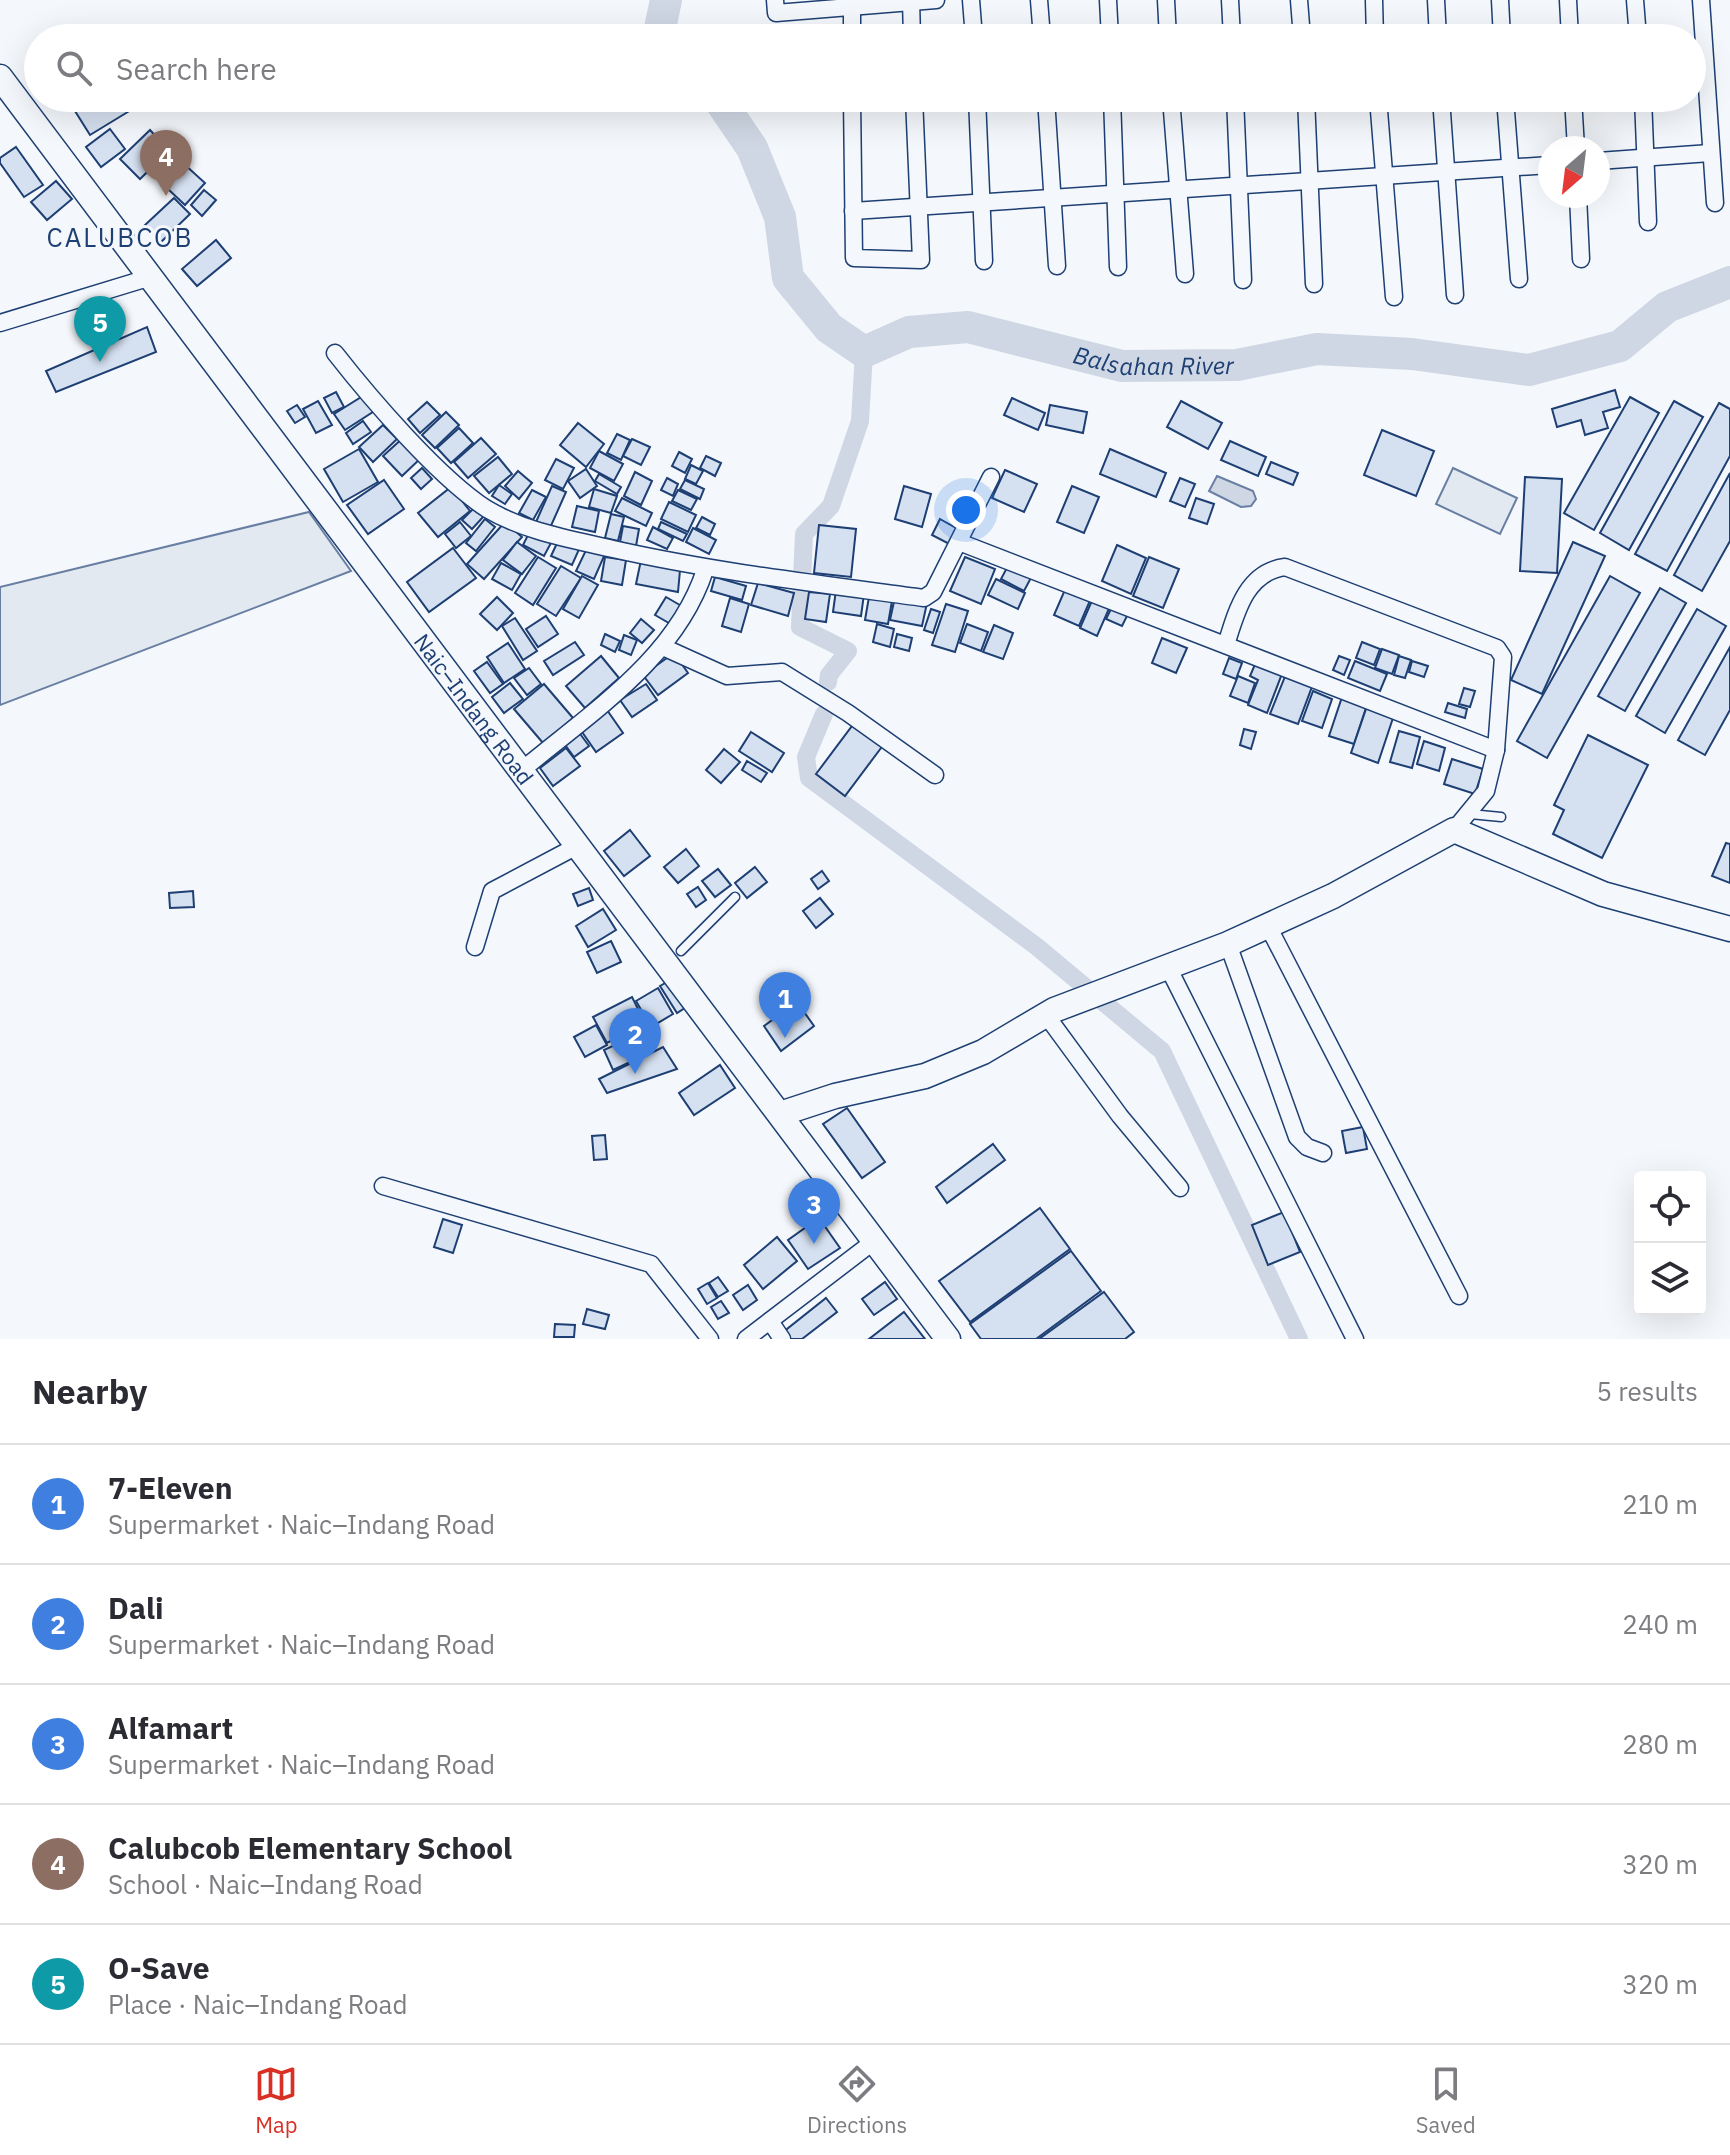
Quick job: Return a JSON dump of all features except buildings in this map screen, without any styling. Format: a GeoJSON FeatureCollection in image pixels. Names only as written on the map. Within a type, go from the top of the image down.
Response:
{"type":"FeatureCollection","features":[{"type":"Feature","properties":{"kind":"main road","name":"Naic–Indang Road"},"geometry":{"type":"LineString","coordinates":[[0,77],[24,109]]}},
{"type":"Feature","properties":{"kind":"main road","name":"Naic–Indang Road"},"geometry":{"type":"LineString","coordinates":[[26,112],[577,846],[675,956],[780,1114],[948,1339]]}},
{"type":"Feature","properties":{"kind":"main road"},"geometry":{"type":"LineString","coordinates":[[780,1114],[835,1096],[925,1076],[983,1052],[1050,1013],[1133,978],[1228,944],[1333,896],[1462,822],[1603,894],[1730,929]]}},
{"type":"Feature","properties":{"kind":"street"},"geometry":{"type":"LineString","coordinates":[[775,0],[776,13],[852,3],[936,0]]}},
{"type":"Feature","properties":{"kind":"street"},"geometry":{"type":"LineString","coordinates":[[971,0],[973,24]]}},
{"type":"Feature","properties":{"kind":"street"},"geometry":{"type":"LineString","coordinates":[[1039,0],[1041,24]]}},
{"type":"Feature","properties":{"kind":"street"},"geometry":{"type":"LineString","coordinates":[[1108,0],[1109,24]]}},
{"type":"Feature","properties":{"kind":"street"},"geometry":{"type":"LineString","coordinates":[[1166,0],[1167,24]]}},
{"type":"Feature","properties":{"kind":"street"},"geometry":{"type":"LineString","coordinates":[[1230,0],[1231,24]]}},
{"type":"Feature","properties":{"kind":"street"},"geometry":{"type":"LineString","coordinates":[[1299,0],[1301,24]]}},
{"type":"Feature","properties":{"kind":"street"},"geometry":{"type":"LineString","coordinates":[[1374,0],[1375,24]]}},
{"type":"Feature","properties":{"kind":"street"},"geometry":{"type":"LineString","coordinates":[[1436,0],[1437,24]]}},
{"type":"Feature","properties":{"kind":"street"},"geometry":{"type":"LineString","coordinates":[[1500,0],[1501,24]]}},
{"type":"Feature","properties":{"kind":"street"},"geometry":{"type":"LineString","coordinates":[[1568,0],[1569,24]]}},
{"type":"Feature","properties":{"kind":"street"},"geometry":{"type":"LineString","coordinates":[[1635,0],[1637,24]]}},
{"type":"Feature","properties":{"kind":"street"},"geometry":{"type":"LineString","coordinates":[[1701,0],[1702,24]]}},
{"type":"Feature","properties":{"kind":"street"},"geometry":{"type":"LineString","coordinates":[[911,1],[912,24]]}},
{"type":"Feature","properties":{"kind":"street"},"geometry":{"type":"LineString","coordinates":[[852,3],[852,24]]}},
{"type":"Feature","properties":{"kind":"street"},"geometry":{"type":"LineString","coordinates":[[1706,85],[1715,203]]}},
{"type":"Feature","properties":{"kind":"street"},"geometry":{"type":"LineString","coordinates":[[852,112],[854,258],[921,260],[914,112]]}},
{"type":"Feature","properties":{"kind":"street"},"geometry":{"type":"LineString","coordinates":[[978,112],[984,261]]}},
{"type":"Feature","properties":{"kind":"street"},"geometry":{"type":"LineString","coordinates":[[1047,112],[1057,266]]}},
{"type":"Feature","properties":{"kind":"street"},"geometry":{"type":"LineString","coordinates":[[1113,112],[1118,267]]}},
{"type":"Feature","properties":{"kind":"street"},"geometry":{"type":"LineString","coordinates":[[1172,112],[1185,274]]}},
{"type":"Feature","properties":{"kind":"street"},"geometry":{"type":"LineString","coordinates":[[1236,112],[1243,280]]}},
{"type":"Feature","properties":{"kind":"street"},"geometry":{"type":"LineString","coordinates":[[1307,112],[1314,284]]}},
{"type":"Feature","properties":{"kind":"street"},"geometry":{"type":"LineString","coordinates":[[1379,112],[1394,297]]}},
{"type":"Feature","properties":{"kind":"street"},"geometry":{"type":"LineString","coordinates":[[1442,112],[1455,295]]}},
{"type":"Feature","properties":{"kind":"street"},"geometry":{"type":"LineString","coordinates":[[1506,112],[1519,279]]}},
{"type":"Feature","properties":{"kind":"street"},"geometry":{"type":"LineString","coordinates":[[1574,112],[1575,136]]}},
{"type":"Feature","properties":{"kind":"street"},"geometry":{"type":"LineString","coordinates":[[1644,112],[1648,222]]}},
{"type":"Feature","properties":{"kind":"street"},"geometry":{"type":"LineString","coordinates":[[1610,160],[1710,153]]}},
{"type":"Feature","properties":{"kind":"street"},"geometry":{"type":"LineString","coordinates":[[853,211],[1538,166]]}},
{"type":"Feature","properties":{"kind":"street"},"geometry":{"type":"LineString","coordinates":[[1579,208],[1581,259]]}},
{"type":"Feature","properties":{"kind":"street"},"geometry":{"type":"LineString","coordinates":[[0,323],[151,277]]}},
{"type":"Feature","properties":{"kind":"street"},"geometry":{"type":"LineString","coordinates":[[335,353],[362,388],[486,508],[534,531],[705,570],[924,598],[933,592],[991,477]]}},
{"type":"Feature","properties":{"kind":"street"},"geometry":{"type":"LineString","coordinates":[[959,542],[1496,750]]}},
{"type":"Feature","properties":{"kind":"street"},"geometry":{"type":"LineString","coordinates":[[1226,645],[1245,592],[1278,568],[1285,567],[1497,648],[1503,657],[1496,750],[1486,791],[1462,822]]}},
{"type":"Feature","properties":{"kind":"street"},"geometry":{"type":"LineString","coordinates":[[521,771],[629,681],[663,647],[694,602],[705,570]]}},
{"type":"Feature","properties":{"kind":"street"},"geometry":{"type":"LineString","coordinates":[[663,647],[727,676],[782,672],[837,706],[935,775]]}},
{"type":"Feature","properties":{"kind":"street"},"geometry":{"type":"LineString","coordinates":[[475,947],[492,891],[577,846]]}},
{"type":"Feature","properties":{"kind":"street"},"geometry":{"type":"LineString","coordinates":[[1268,926],[1459,1296]]}},
{"type":"Feature","properties":{"kind":"street"},"geometry":{"type":"LineString","coordinates":[[1228,944],[1297,1137],[1307,1147],[1323,1153]]}},
{"type":"Feature","properties":{"kind":"street"},"geometry":{"type":"LineString","coordinates":[[1168,967],[1355,1339]]}},
{"type":"Feature","properties":{"kind":"street"},"geometry":{"type":"LineString","coordinates":[[1050,1013],[1120,1116],[1180,1188]]}},
{"type":"Feature","properties":{"kind":"street"},"geometry":{"type":"LineString","coordinates":[[383,1186],[651,1264],[710,1339]]}},
{"type":"Feature","properties":{"kind":"street"},"geometry":{"type":"LineString","coordinates":[[746,1339],[873,1242]]}},
{"type":"Feature","properties":{"kind":"street"},"geometry":{"type":"LineString","coordinates":[[770,1321],[782,1339]]}},
{"type":"Feature","properties":{"kind":"lane"},"geometry":{"type":"LineString","coordinates":[[1462,822],[1501,817]]}},
{"type":"Feature","properties":{"kind":"lane"},"geometry":{"type":"LineString","coordinates":[[675,956],[735,897]]}},
{"type":"Feature","properties":{"kind":"shaded area"},"geometry":{"type":"Polygon","coordinates":[[[1453,468],[1517,498],[1500,534],[1436,504],[1453,468]]]}},
{"type":"Feature","properties":{"kind":"shaded area"},"geometry":{"type":"Polygon","coordinates":[[[1217,476],[1253,491],[1256,499],[1251,506],[1241,507],[1209,491],[1217,476]]]}},
{"type":"Feature","properties":{"kind":"shaded area"},"geometry":{"type":"Polygon","coordinates":[[[309,512],[351,571],[0,705],[0,587],[309,512]]]}},
{"type":"Feature","properties":{"kind":"waterway","name":"Balsahan River"},"geometry":{"type":"LineString","coordinates":[[661,24],[666,0]]}},
{"type":"Feature","properties":{"kind":"waterway","name":"Balsahan River"},"geometry":{"type":"LineString","coordinates":[[728,112],[752,148],[780,217],[788,278],[829,328],[864,352],[909,332],[968,327],[1122,366],[1237,365],[1317,349],[1412,354],[1529,370],[1620,346],[1667,307],[1730,282]]}},
{"type":"Feature","properties":{"kind":"waterway"},"geometry":{"type":"LineString","coordinates":[[828,682],[829,675],[848,651],[800,627],[804,534],[831,506],[860,421],[864,352]]}},
{"type":"Feature","properties":{"kind":"waterway"},"geometry":{"type":"LineString","coordinates":[[824,714],[806,757],[809,778],[1036,946],[1162,1051],[1299,1339]]}},
{"type":"Feature","properties":{"kind":"place","name":"Calubcob Elementary School"},"geometry":{"type":"Point","coordinates":[166,196]}},
{"type":"Feature","properties":{"kind":"place","name":"O-Save"},"geometry":{"type":"Point","coordinates":[100,362]}},
{"type":"Feature","properties":{"kind":"place","name":"7-Eleven"},"geometry":{"type":"Point","coordinates":[785,1038]}},
{"type":"Feature","properties":{"kind":"place","name":"Dali"},"geometry":{"type":"Point","coordinates":[635,1074]}},
{"type":"Feature","properties":{"kind":"place","name":"Alfamart"},"geometry":{"type":"Point","coordinates":[814,1244]}},
{"type":"Feature","properties":{"kind":"district","name":"CALUBCOB"},"geometry":{"type":"Point","coordinates":[120,237]}}]}
